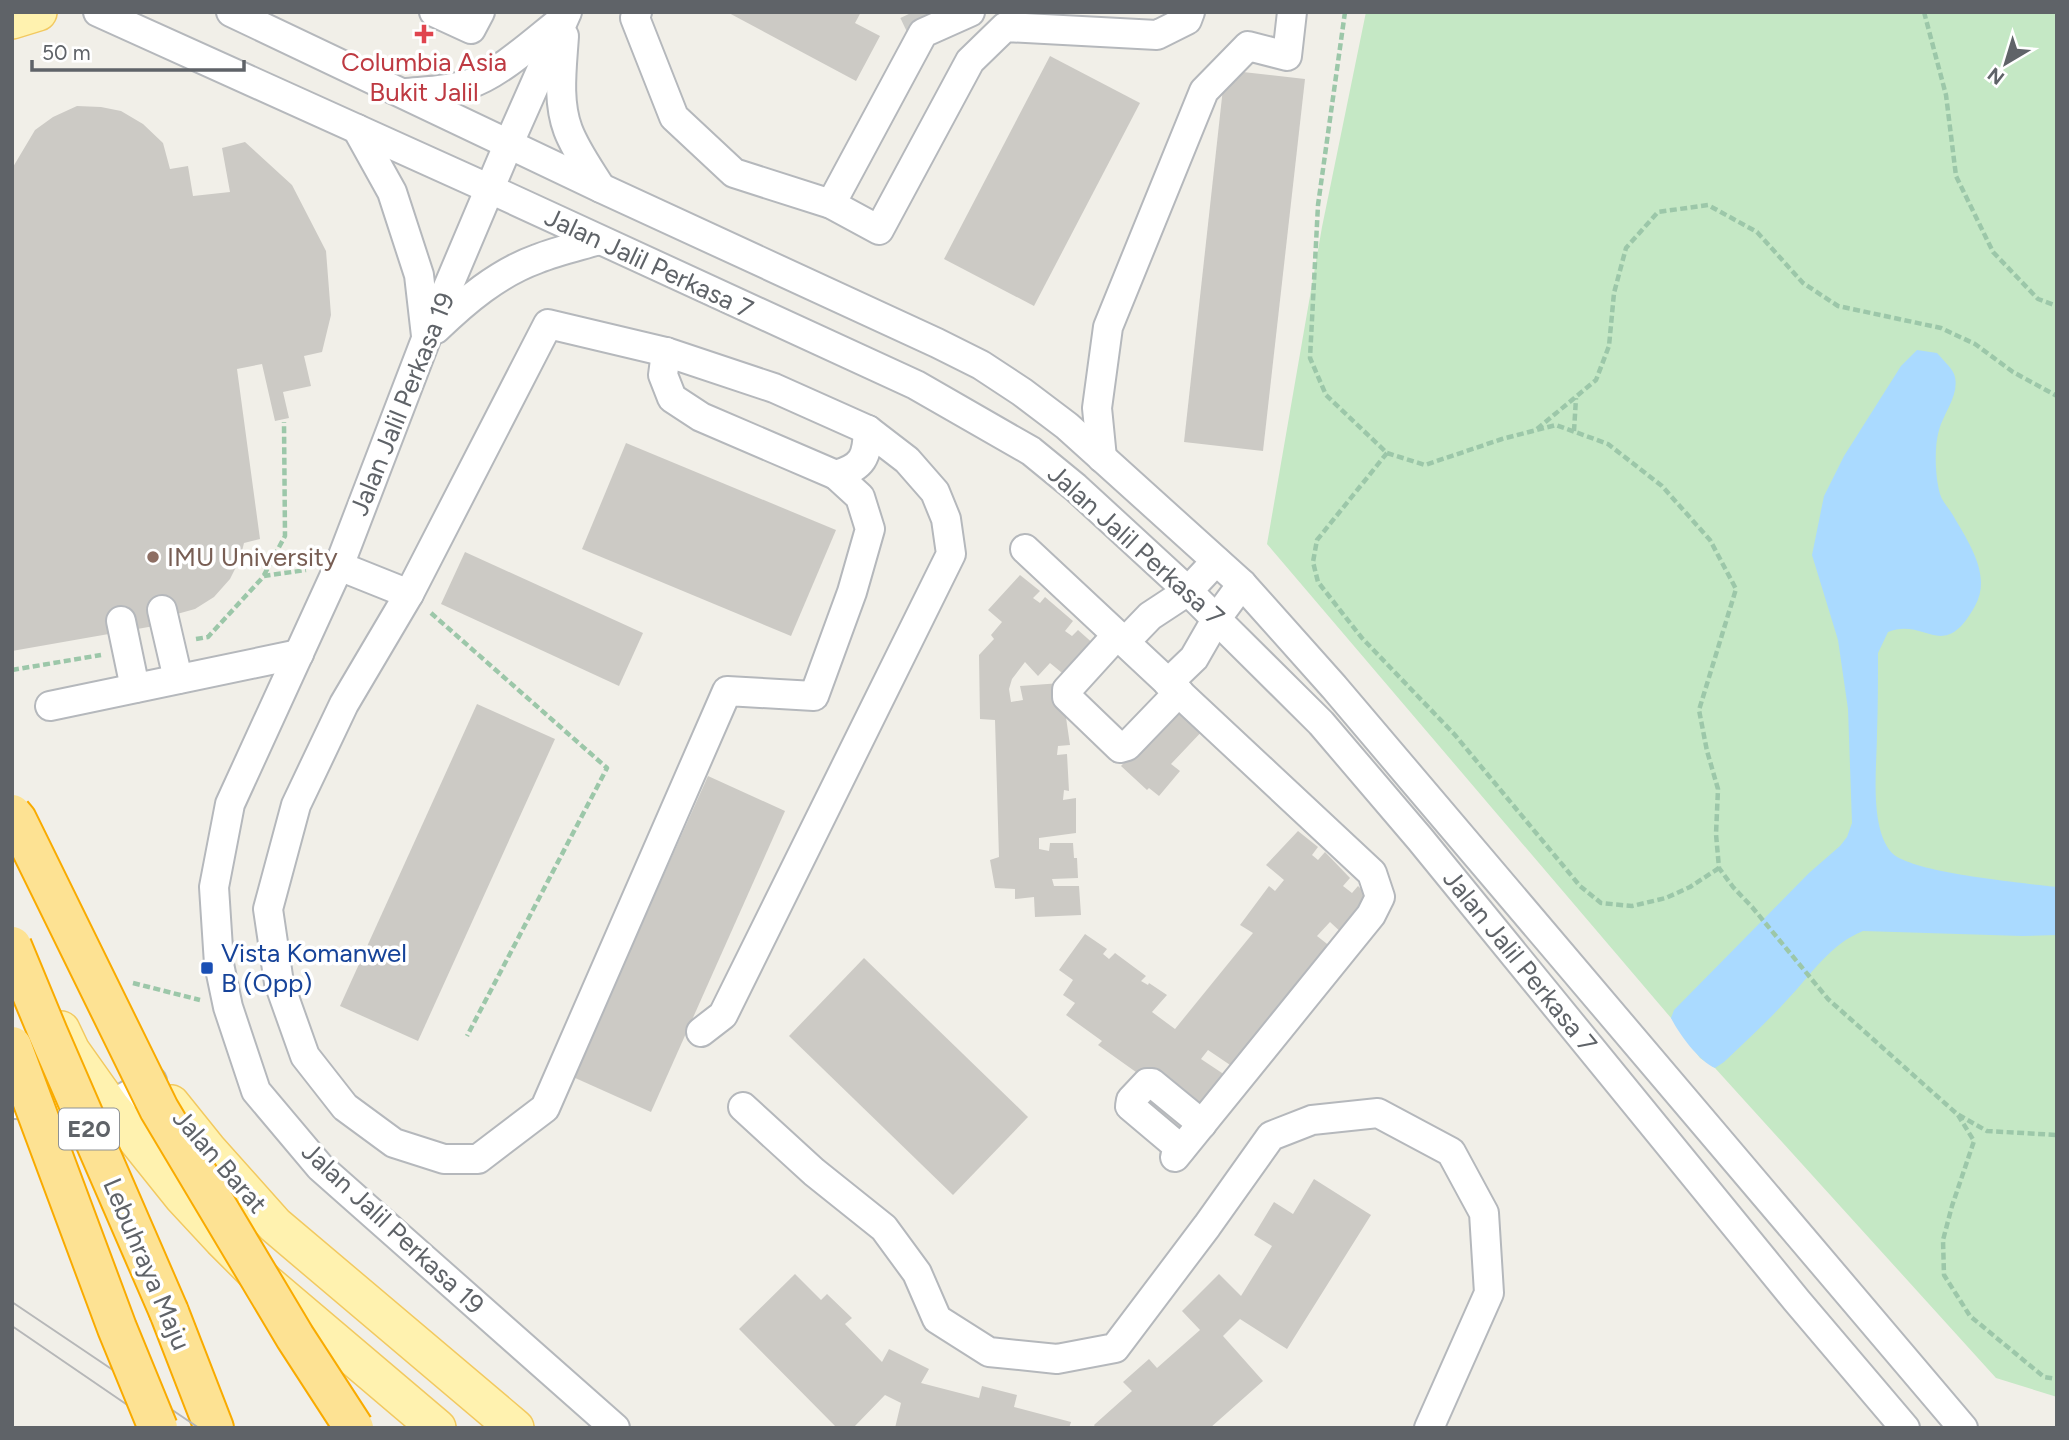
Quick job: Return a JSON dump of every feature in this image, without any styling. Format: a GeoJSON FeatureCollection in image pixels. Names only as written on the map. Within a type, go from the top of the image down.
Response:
{"type":"FeatureCollection","features":[{"type":"Feature","properties":{"kind":"highway"},"geometry":{"type":"LineString","coordinates":[[14,829],[18,820],[159,1109],[295,1338],[354,1428]]}},
{"type":"Feature","properties":{"kind":"highway","name":"Lebuhraya Maju"},"geometry":{"type":"LineString","coordinates":[[12,946],[169,1312],[214,1428]]}},
{"type":"Feature","properties":{"kind":"highway","name":"Lebuhraya Maju"},"geometry":{"type":"LineString","coordinates":[[12,1046],[158,1428]]}},
{"type":"Feature","properties":{"kind":"main road"},"geometry":{"type":"LineString","coordinates":[[12,20],[38,12]]}},
{"type":"Feature","properties":{"kind":"main road","name":"Jalan Barat"},"geometry":{"type":"LineString","coordinates":[[14,829],[89,972],[152,1081],[208,1150],[275,1226],[514,1428]]}},
{"type":"Feature","properties":{"kind":"main road","name":"Jalan Barat"},"geometry":{"type":"LineString","coordinates":[[12,928],[71,1051],[110,1106],[183,1197],[266,1283],[438,1428]]}},
{"type":"Feature","properties":{"kind":"street","name":"Jalan Jalil Perkasa 7"},"geometry":{"type":"LineString","coordinates":[[98,12],[916,385],[1031,451],[1076,487],[1217,618],[1321,723],[1411,828],[1797,1301],[1905,1428]]}},
{"type":"Feature","properties":{"kind":"street"},"geometry":{"type":"LineString","coordinates":[[434,12],[471,29],[480,12]]}},
{"type":"Feature","properties":{"kind":"street"},"geometry":{"type":"LineString","coordinates":[[637,12],[635,18],[674,117],[734,173],[831,204],[879,230],[970,61],[1005,27],[1157,35],[1187,20],[1190,12]]}},
{"type":"Feature","properties":{"kind":"street"},"geometry":{"type":"LineString","coordinates":[[831,204],[923,33],[970,12]]}},
{"type":"Feature","properties":{"kind":"street"},"geometry":{"type":"LineString","coordinates":[[1102,458],[1097,408],[1108,327],[1203,91],[1248,46],[1287,56],[1292,12]]}},
{"type":"Feature","properties":{"kind":"street","name":"Jalan Jalil Perkasa 7"},"geometry":{"type":"LineString","coordinates":[[245,15],[601,188],[981,365],[1058,419],[1242,584],[1334,687],[1964,1428]]}},
{"type":"Feature","properties":{"kind":"street"},"geometry":{"type":"LineString","coordinates":[[403,93],[450,89],[472,83],[503,65],[566,15]]}},
{"type":"Feature","properties":{"kind":"street"},"geometry":{"type":"LineString","coordinates":[[566,15],[561,88],[567,128],[601,188]]}},
{"type":"Feature","properties":{"kind":"street","name":"Jalan Jalil Perkasa 19"},"geometry":{"type":"LineString","coordinates":[[566,15],[426,339],[339,566],[230,804],[214,887],[219,964],[228,1007],[256,1091],[320,1167],[615,1428]]}},
{"type":"Feature","properties":{"kind":"street"},"geometry":{"type":"LineString","coordinates":[[358,129],[392,192],[419,275],[426,339]]}},
{"type":"Feature","properties":{"kind":"street"},"geometry":{"type":"LineString","coordinates":[[426,339],[462,304],[503,276],[536,259],[599,240]]}},
{"type":"Feature","properties":{"kind":"street"},"geometry":{"type":"LineString","coordinates":[[666,352],[663,375],[672,397],[701,417],[836,475],[860,497],[870,529],[852,592],[814,696],[727,691],[545,1108],[478,1158],[444,1159],[394,1143],[345,1107],[305,1056],[279,983],[268,909],[296,805],[344,704],[409,594],[548,324],[666,352],[774,388],[868,430],[907,460],[935,492],[946,519],[951,554],[723,1015],[701,1032]]}},
{"type":"Feature","properties":{"kind":"street"},"geometry":{"type":"LineString","coordinates":[[836,475],[851,471],[862,461],[868,430]]}},
{"type":"Feature","properties":{"kind":"street"},"geometry":{"type":"LineString","coordinates":[[1025,549],[1372,873],[1380,897],[1371,915],[1202,1124],[1178,1153],[1130,1106],[1131,1100],[1147,1083],[1152,1083],[1202,1124]]}},
{"type":"Feature","properties":{"kind":"street"},"geometry":{"type":"LineString","coordinates":[[1216,561],[1188,591],[1121,639],[1067,690],[1066,697],[1119,748],[1127,746],[1174,687],[1217,618],[1242,584]]}},
{"type":"Feature","properties":{"kind":"street"},"geometry":{"type":"LineString","coordinates":[[339,566],[409,594]]}},
{"type":"Feature","properties":{"kind":"street"},"geometry":{"type":"LineString","coordinates":[[128,690],[134,617],[171,681]]}},
{"type":"Feature","properties":{"kind":"street"},"geometry":{"type":"LineString","coordinates":[[50,706],[299,654]]}},
{"type":"Feature","properties":{"kind":"street"},"geometry":{"type":"LineString","coordinates":[[12,1104],[110,1106],[152,1081]]}},
{"type":"Feature","properties":{"kind":"street"},"geometry":{"type":"LineString","coordinates":[[743,1107],[814,1172],[884,1228],[916,1273],[937,1319],[989,1352],[1057,1359],[1115,1348],[1271,1136],[1312,1120],[1378,1113],[1451,1152],[1484,1213],[1489,1293],[1429,1428]]}},
{"type":"Feature","properties":{"kind":"path"},"geometry":{"type":"LineString","coordinates":[[1345,12],[1318,205],[1310,358],[1326,395],[1387,453],[1425,465],[1502,439],[1556,425],[1608,444],[1662,486],[1710,540],[1736,589],[1699,710],[1718,789],[1716,834],[1719,868],[1828,999],[1957,1114],[1987,1131],[2057,1135]]}},
{"type":"Feature","properties":{"kind":"path"},"geometry":{"type":"LineString","coordinates":[[1924,12],[1946,95],[1956,176],[1993,251],[2038,299],[2057,306]]}},
{"type":"Feature","properties":{"kind":"path"},"geometry":{"type":"LineString","coordinates":[[1536,430],[1596,380],[1609,346],[1614,293],[1626,248],[1658,212],[1708,205],[1757,232],[1803,283],[1838,306],[1941,328],[1975,344],[2013,372],[2057,396]]}},
{"type":"Feature","properties":{"kind":"path"},"geometry":{"type":"LineString","coordinates":[[1574,431],[1576,397]]}},
{"type":"Feature","properties":{"kind":"path"},"geometry":{"type":"LineString","coordinates":[[264,576],[285,536],[284,422]]}},
{"type":"Feature","properties":{"kind":"path"},"geometry":{"type":"LineString","coordinates":[[1387,453],[1317,540],[1313,562],[1318,582],[1362,638],[1455,736],[1580,886],[1601,902],[1632,906],[1666,898],[1690,887],[1719,868]]}},
{"type":"Feature","properties":{"kind":"path"},"geometry":{"type":"LineString","coordinates":[[409,594],[607,768],[467,1036]]}},
{"type":"Feature","properties":{"kind":"path"},"geometry":{"type":"LineString","coordinates":[[89,972],[228,1007]]}},
{"type":"Feature","properties":{"kind":"path"},"geometry":{"type":"LineString","coordinates":[[1957,1114],[1974,1142],[1943,1240],[1944,1275],[1970,1316],[2044,1377],[2057,1379]]}},
{"type":"Feature","properties":{"kind":"green space"},"geometry":{"type":"Polygon","coordinates":[[[1366,12],[2057,12],[2057,1397],[1996,1378],[1715,1068],[1700,1058],[1671,1018],[1267,544],[1322,227],[1366,12]]]}},
{"type":"Feature","properties":{"kind":"water"},"geometry":{"type":"Polygon","coordinates":[[[1917,350],[1937,353],[1949,366],[1956,381],[1954,395],[1937,437],[1937,479],[1941,497],[1977,560],[1981,583],[1975,606],[1964,623],[1953,632],[1943,636],[1901,629],[1888,632],[1878,653],[1876,795],[1880,827],[1891,852],[1920,866],[1969,876],[2057,887],[2057,935],[1863,931],[1831,952],[1772,1016],[1715,1068],[1702,1059],[1684,1039],[1671,1018],[1674,1010],[1809,873],[1840,846],[1852,823],[1848,709],[1838,640],[1812,555],[1824,496],[1844,456],[1901,366],[1917,350]]]}},
{"type":"Feature","properties":{"kind":"building"},"geometry":{"type":"Polygon","coordinates":[[[727,12],[861,12],[855,23],[880,36],[856,81],[727,12]]]}},
{"type":"Feature","properties":{"kind":"building"},"geometry":{"type":"Polygon","coordinates":[[[1050,56],[1140,103],[1034,306],[944,259],[1050,56]]]}},
{"type":"Feature","properties":{"kind":"building"},"geometry":{"type":"Polygon","coordinates":[[[1225,70],[1305,79],[1263,451],[1184,442],[1225,70]]]}},
{"type":"Feature","properties":{"kind":"building"},"geometry":{"type":"Polygon","coordinates":[[[77,106],[121,111],[143,124],[163,143],[170,169],[188,166],[193,196],[230,192],[222,148],[245,142],[292,185],[326,251],[331,315],[322,352],[304,356],[311,386],[283,392],[289,418],[275,421],[262,364],[237,369],[260,539],[244,543],[230,579],[214,597],[195,609],[177,614],[177,622],[12,651],[13,167],[35,130],[53,117],[77,106]]]}},
{"type":"Feature","properties":{"kind":"building"},"geometry":{"type":"Polygon","coordinates":[[[626,443],[836,530],[791,636],[582,549],[626,443]]]}},
{"type":"Feature","properties":{"kind":"building"},"geometry":{"type":"Polygon","coordinates":[[[465,552],[643,633],[619,686],[441,604],[465,552]]]}},
{"type":"Feature","properties":{"kind":"building"},"geometry":{"type":"Polygon","coordinates":[[[1020,575],[1040,591],[1033,598],[1040,603],[1045,597],[1073,621],[1065,631],[1072,636],[1078,630],[1096,646],[1067,677],[1050,663],[1038,676],[1025,662],[1012,679],[1009,689],[1011,702],[1023,700],[1020,686],[1061,683],[1070,745],[1058,746],[1057,755],[1067,754],[1069,791],[1064,790],[1063,800],[1076,798],[1076,833],[1039,838],[1039,849],[1049,851],[1050,843],[1073,843],[1078,878],[1052,879],[1054,886],[1079,886],[1081,915],[1035,917],[1034,897],[1015,899],[1015,889],[995,888],[990,860],[999,857],[995,720],[980,719],[979,655],[994,639],[991,635],[1002,622],[988,610],[1020,575]]]}},
{"type":"Feature","properties":{"kind":"building"},"geometry":{"type":"Polygon","coordinates":[[[477,704],[555,739],[418,1041],[340,1006],[477,704]]]}},
{"type":"Feature","properties":{"kind":"building"},"geometry":{"type":"Polygon","coordinates":[[[1180,704],[1206,727],[1171,764],[1180,771],[1159,796],[1149,788],[1147,790],[1121,766],[1180,704]]]}},
{"type":"Feature","properties":{"kind":"building"},"geometry":{"type":"Polygon","coordinates":[[[708,776],[785,811],[651,1112],[573,1077],[708,776]]]}},
{"type":"Feature","properties":{"kind":"building"},"geometry":{"type":"Polygon","coordinates":[[[1298,831],[1318,847],[1312,855],[1318,860],[1325,852],[1350,878],[1343,886],[1352,893],[1358,886],[1376,903],[1344,935],[1330,922],[1317,936],[1331,947],[1239,1071],[1208,1050],[1201,1059],[1231,1079],[1188,1137],[1150,1110],[1164,1092],[1098,1045],[1102,1041],[1066,1015],[1075,1003],[1063,995],[1073,980],[1059,970],[1085,934],[1107,949],[1103,954],[1109,959],[1115,953],[1146,976],[1141,981],[1167,995],[1152,1012],[1175,1029],[1253,933],[1240,925],[1269,886],[1275,891],[1284,880],[1266,865],[1298,831]]]}},
{"type":"Feature","properties":{"kind":"building"},"geometry":{"type":"Polygon","coordinates":[[[864,958],[1028,1117],[953,1195],[789,1036],[864,958]]]}},
{"type":"Feature","properties":{"kind":"building"},"geometry":{"type":"Polygon","coordinates":[[[1314,1179],[1371,1215],[1287,1349],[1240,1319],[1223,1336],[1263,1381],[1210,1428],[1096,1428],[1094,1425],[1132,1391],[1123,1382],[1149,1359],[1157,1368],[1200,1330],[1182,1311],[1219,1274],[1241,1296],[1272,1246],[1254,1235],[1274,1202],[1293,1214],[1314,1179]]]}},
{"type":"Feature","properties":{"kind":"building"},"geometry":{"type":"Polygon","coordinates":[[[795,1274],[821,1300],[827,1294],[852,1318],[845,1324],[882,1362],[889,1349],[929,1369],[921,1383],[979,1398],[982,1386],[1017,1395],[1014,1407],[1071,1422],[1069,1428],[895,1428],[901,1403],[885,1395],[853,1428],[837,1428],[739,1329],[795,1274]]]}},
{"type":"Feature","properties":{"kind":"tunnel"},"geometry":{"type":"LineString","coordinates":[[913,12],[923,33]]}},
{"type":"Feature","properties":{"kind":"tram line"},"geometry":{"type":"LineString","coordinates":[[12,1302],[199,1428]]}},
{"type":"Feature","properties":{"kind":"tram line"},"geometry":{"type":"LineString","coordinates":[[12,1326],[161,1428]]}},
{"type":"Feature","properties":{"kind":"place","name":"Columbia Asia Bukit Jalil"},"geometry":{"type":"Point","coordinates":[424,34]}},
{"type":"Feature","properties":{"kind":"place","name":"IMU University"},"geometry":{"type":"Point","coordinates":[153,557]}},
{"type":"Feature","properties":{"kind":"place","name":"Vista Komanwel B (Opp)"},"geometry":{"type":"Point","coordinates":[207,968]}}]}
